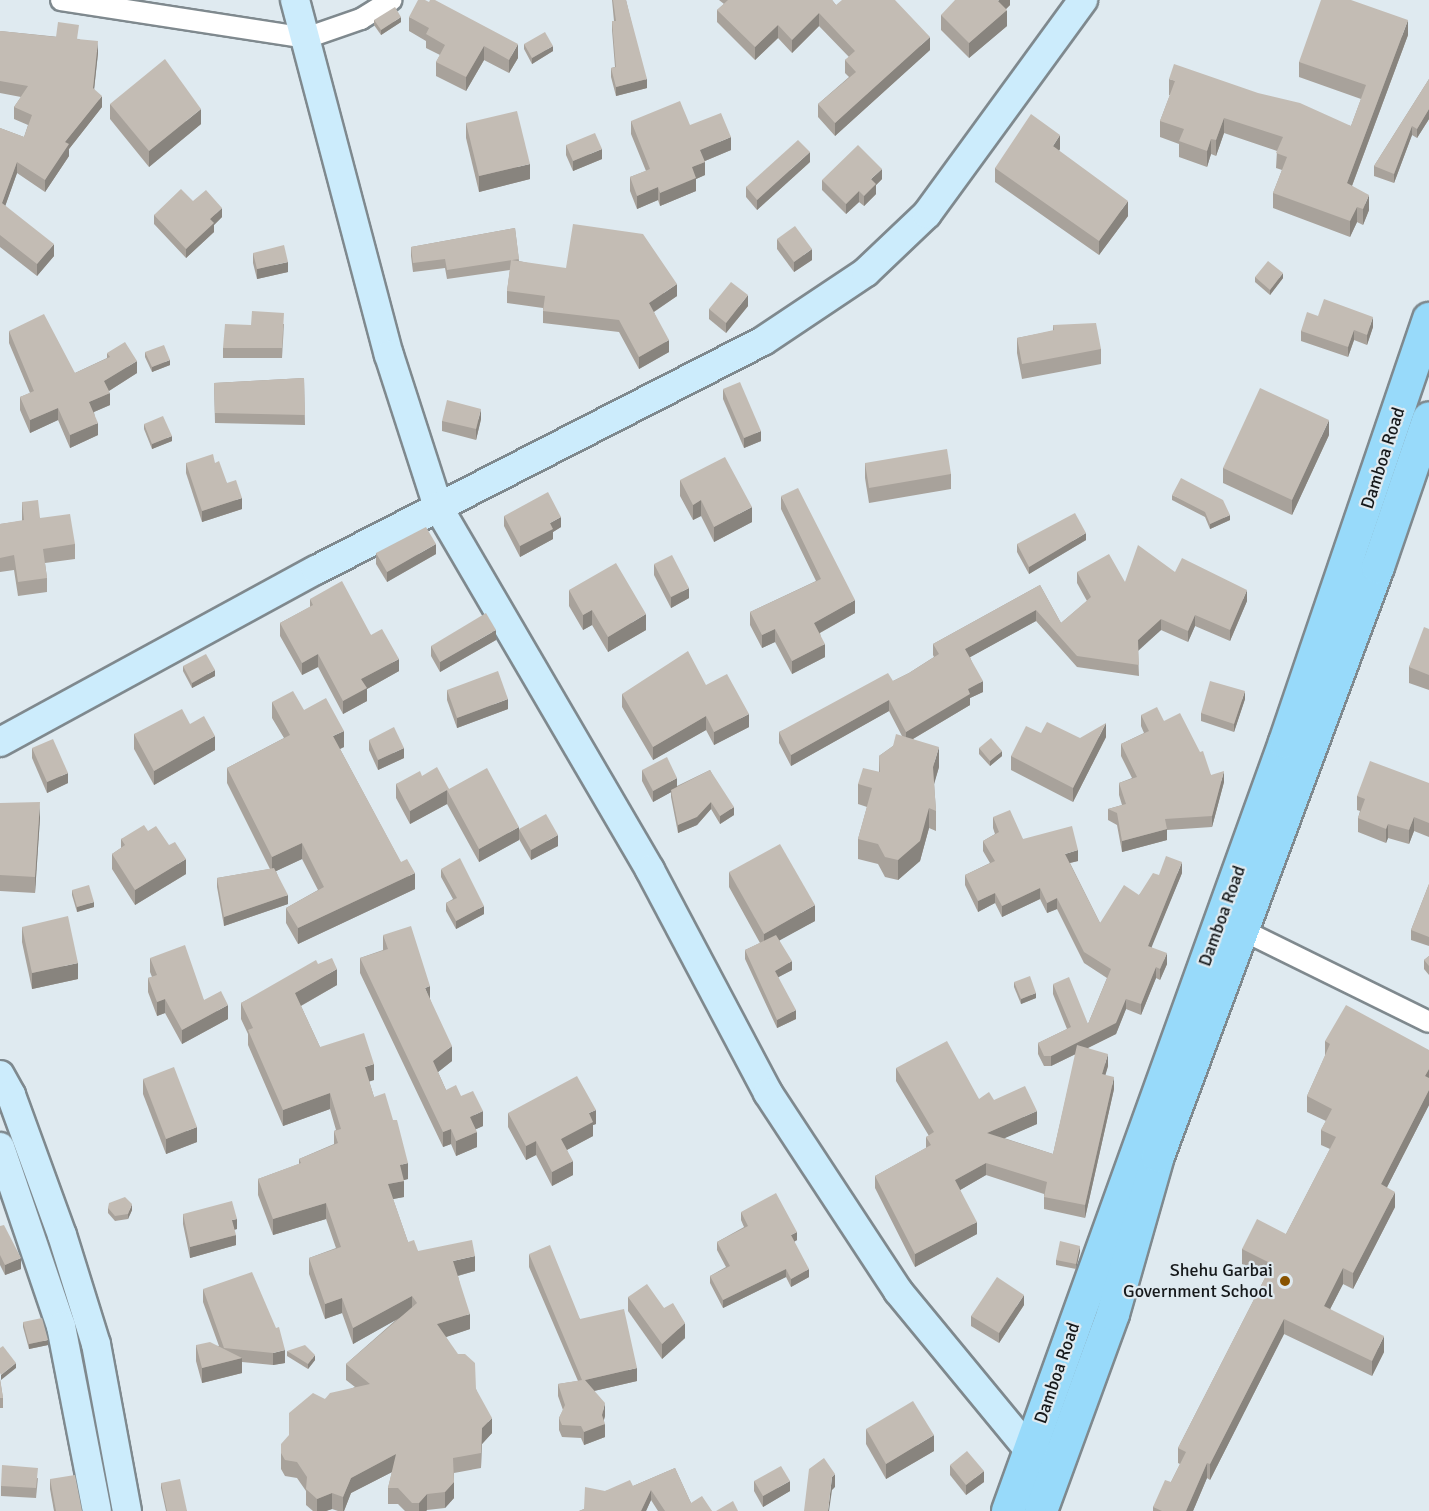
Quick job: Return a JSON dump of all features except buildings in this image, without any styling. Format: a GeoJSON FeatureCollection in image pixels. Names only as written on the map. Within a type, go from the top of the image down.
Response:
{"type":"FeatureCollection","features":[{"type":"Feature","properties":{"kind":"main road","name":"Damboa Road"},"geometry":{"type":"LineString","coordinates":[[1008,1511],[1043,1457],[1113,1314],[1158,1156],[1340,585],[1429,319]]}},
{"type":"Feature","properties":{"kind":"main road","name":"Damboa Road"},"geometry":{"type":"LineString","coordinates":[[1232,926],[1429,418]]}},
{"type":"Feature","properties":{"kind":"main road","name":"Damboa Road"},"geometry":{"type":"LineString","coordinates":[[1041,1511],[1043,1457]]}},
{"type":"Feature","properties":{"kind":"street"},"geometry":{"type":"LineString","coordinates":[[61,0],[306,38],[361,19],[391,0]]}},
{"type":"Feature","properties":{"kind":"street"},"geometry":{"type":"LineString","coordinates":[[295,0],[389,355],[438,507],[650,870],[768,1093],[898,1291],[1043,1457]]}},
{"type":"Feature","properties":{"kind":"street"},"geometry":{"type":"LineString","coordinates":[[0,742],[438,507],[763,341],[866,272],[927,214],[1083,0]]}},
{"type":"Feature","properties":{"kind":"street"},"geometry":{"type":"LineString","coordinates":[[1232,926],[1429,1022]]}},
{"type":"Feature","properties":{"kind":"street"},"geometry":{"type":"LineString","coordinates":[[0,1075],[11,1095],[62,1235],[96,1344],[127,1511]]}},
{"type":"Feature","properties":{"kind":"street"},"geometry":{"type":"LineString","coordinates":[[0,1147],[61,1326],[97,1511]]}},
{"type":"Feature","properties":{"kind":"place","name":"Shehu Garbai Government School"},"geometry":{"type":"Point","coordinates":[1285,1281]}}]}
